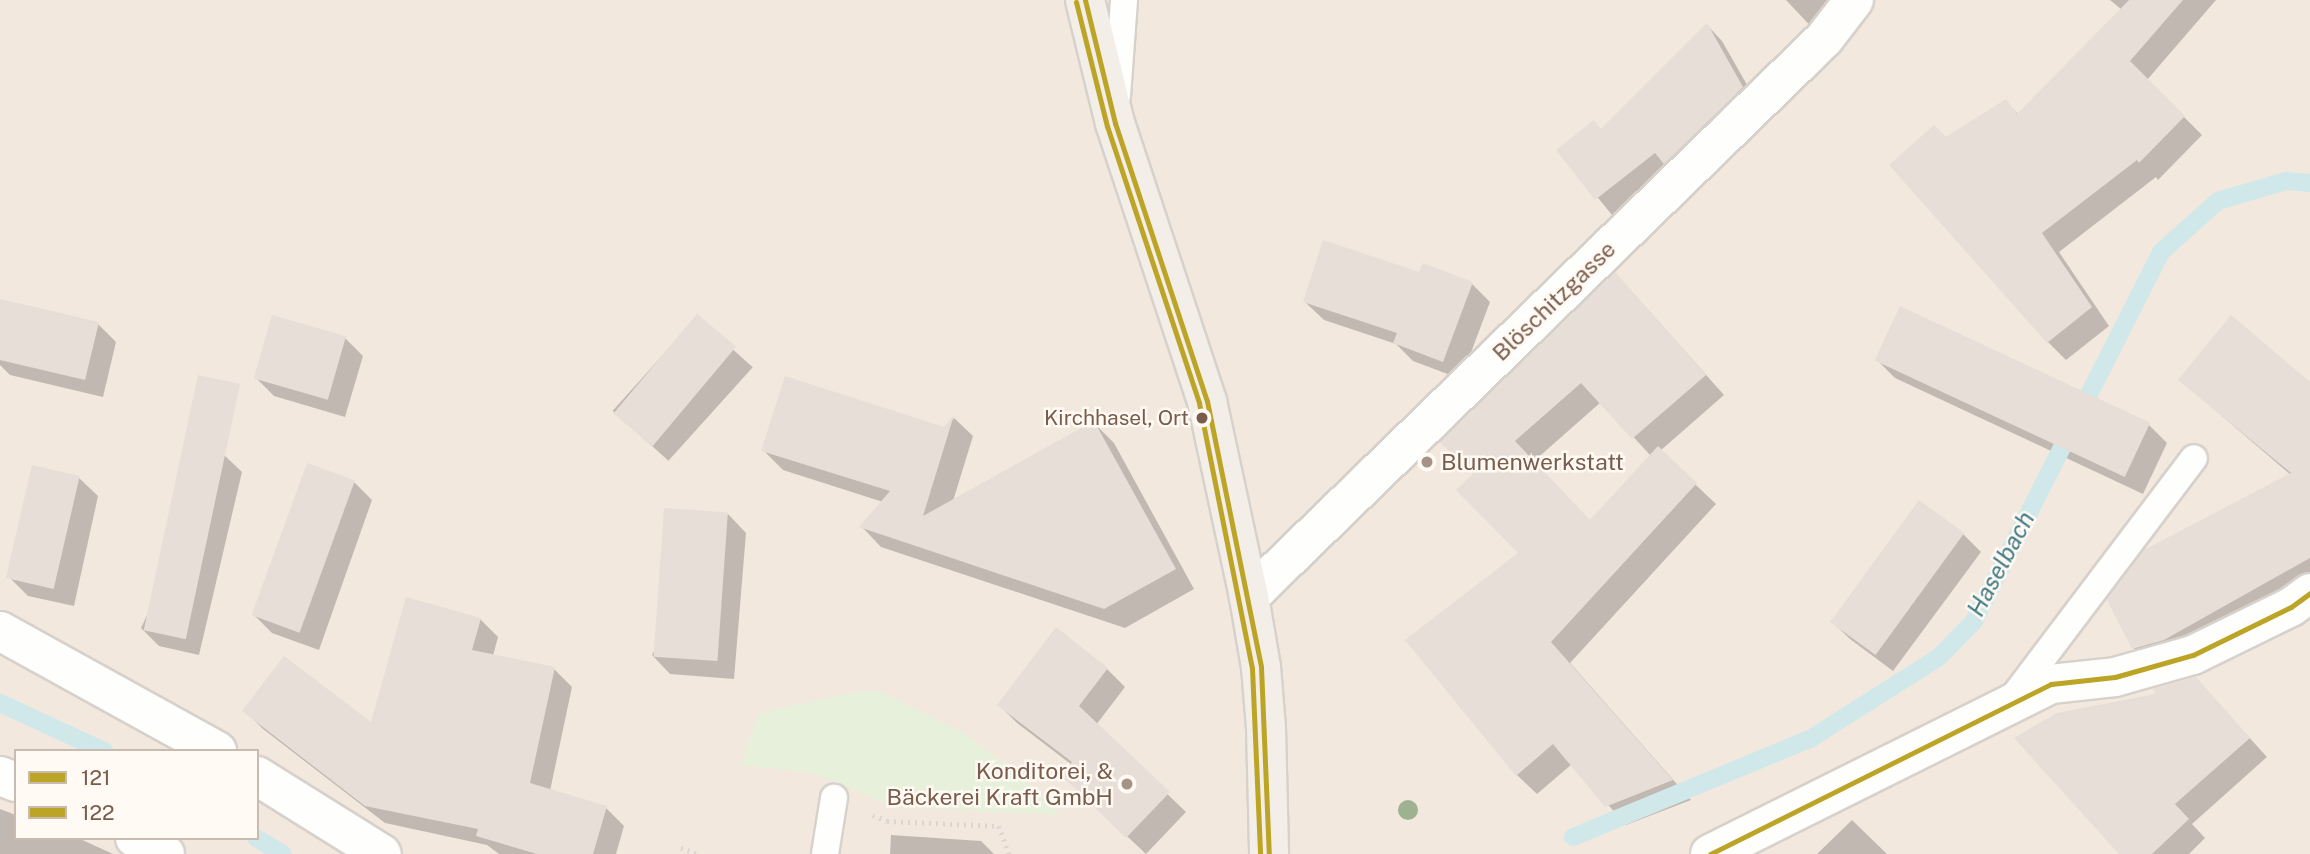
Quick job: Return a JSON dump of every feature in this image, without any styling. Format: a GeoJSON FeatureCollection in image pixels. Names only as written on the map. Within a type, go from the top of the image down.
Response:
{"type":"FeatureCollection","features":[{"type":"Feature","properties":{"kind":"main road"},"geometry":{"type":"LineString","coordinates":[[1085,0],[1115,123],[1207,401],[1250,597],[1261,667],[1266,728],[1269,854]]}},
{"type":"Feature","properties":{"kind":"street","name":"Blöschitzgasse"},"geometry":{"type":"LineString","coordinates":[[1250,597],[1824,39],[1854,0]]}},
{"type":"Feature","properties":{"kind":"street"},"geometry":{"type":"LineString","coordinates":[[1710,854],[2051,684],[2115,677],[2193,655],[2291,607],[2310,593]]}},
{"type":"Feature","properties":{"kind":"street"},"geometry":{"type":"LineString","coordinates":[[0,631],[213,749]]}},
{"type":"Feature","properties":{"kind":"street"},"geometry":{"type":"LineString","coordinates":[[259,777],[382,854]]}},
{"type":"Feature","properties":{"kind":"street"},"geometry":{"type":"LineString","coordinates":[[139,840],[165,854]]}},
{"type":"Feature","properties":{"kind":"lane"},"geometry":{"type":"LineString","coordinates":[[1115,123],[1124,0]]}},
{"type":"Feature","properties":{"kind":"lane"},"geometry":{"type":"LineString","coordinates":[[2006,706],[2194,458]]}},
{"type":"Feature","properties":{"kind":"lane"},"geometry":{"type":"LineString","coordinates":[[825,854],[834,798]]}},
{"type":"Feature","properties":{"kind":"path"},"geometry":{"type":"LineString","coordinates":[[834,798],[887,821],[999,826],[1009,854]]}},
{"type":"Feature","properties":{"kind":"path"},"geometry":{"type":"LineString","coordinates":[[681,848],[698,854]]}},
{"type":"Feature","properties":{"kind":"shaded area"},"geometry":{"type":"Polygon","coordinates":[[[0,0],[2310,0],[2310,854],[0,854],[0,0]]]}},
{"type":"Feature","properties":{"kind":"green space"},"geometry":{"type":"Polygon","coordinates":[[[859,691],[881,692],[967,735],[1016,772],[1059,815],[891,806],[814,773],[740,765],[759,713],[859,691]]]}},
{"type":"Feature","properties":{"kind":"building"},"geometry":{"type":"Polygon","coordinates":[[[2129,0],[2183,0],[2130,61],[2185,116],[2139,163],[2137,160],[2042,233],[2092,307],[2047,343],[1889,165],[1934,125],[1946,137],[2006,99],[2017,114],[2129,0]]]}},
{"type":"Feature","properties":{"kind":"building"},"geometry":{"type":"Polygon","coordinates":[[[1707,23],[1743,87],[1664,164],[1655,153],[1595,200],[1556,150],[1594,120],[1601,129],[1707,23]]]}},
{"type":"Feature","properties":{"kind":"building"},"geometry":{"type":"Polygon","coordinates":[[[1323,240],[1419,272],[1423,263],[1473,282],[1443,362],[1393,343],[1397,333],[1303,302],[1323,240]]]}},
{"type":"Feature","properties":{"kind":"building"},"geometry":{"type":"Polygon","coordinates":[[[1615,272],[1706,375],[1632,439],[1581,383],[1515,441],[1590,520],[1658,446],[1697,483],[1551,642],[1673,780],[1605,807],[1553,744],[1516,776],[1405,640],[1518,553],[1456,490],[1473,474],[1440,442],[1615,272]]]}},
{"type":"Feature","properties":{"kind":"building"},"geometry":{"type":"Polygon","coordinates":[[[0,299],[99,322],[85,380],[0,360],[0,299]]]}},
{"type":"Feature","properties":{"kind":"building"},"geometry":{"type":"Polygon","coordinates":[[[1900,306],[2150,423],[2125,477],[1875,360],[1900,306]]]}},
{"type":"Feature","properties":{"kind":"building"},"geometry":{"type":"Polygon","coordinates":[[[697,314],[736,347],[653,446],[613,414],[697,314]]]}},
{"type":"Feature","properties":{"kind":"building"},"geometry":{"type":"Polygon","coordinates":[[[272,315],[346,336],[328,400],[254,378],[272,315]]]}},
{"type":"Feature","properties":{"kind":"building"},"geometry":{"type":"Polygon","coordinates":[[[2231,315],[2310,382],[2310,558],[2164,640],[2132,649],[2107,600],[2144,550],[2291,473],[2178,380],[2231,315]]]}},
{"type":"Feature","properties":{"kind":"building"},"geometry":{"type":"Polygon","coordinates":[[[198,375],[240,384],[186,639],[144,630],[198,375]]]}},
{"type":"Feature","properties":{"kind":"building"},"geometry":{"type":"Polygon","coordinates":[[[785,376],[944,427],[954,415],[923,516],[1094,421],[1176,569],[1104,609],[859,527],[890,491],[761,451],[785,376]]]}},
{"type":"Feature","properties":{"kind":"building"},"geometry":{"type":"Polygon","coordinates":[[[307,463],[355,480],[300,633],[252,615],[307,463]]]}},
{"type":"Feature","properties":{"kind":"building"},"geometry":{"type":"Polygon","coordinates":[[[32,465],[80,476],[54,589],[6,578],[32,465]]]}},
{"type":"Feature","properties":{"kind":"building"},"geometry":{"type":"Polygon","coordinates":[[[1919,500],[1964,533],[1876,655],[1830,622],[1919,500]]]}},
{"type":"Feature","properties":{"kind":"building"},"geometry":{"type":"Polygon","coordinates":[[[664,508],[728,512],[717,661],[654,657],[664,508]]]}},
{"type":"Feature","properties":{"kind":"building"},"geometry":{"type":"Polygon","coordinates":[[[406,597],[481,618],[472,650],[555,667],[530,783],[607,806],[593,854],[537,854],[476,836],[478,829],[365,806],[242,711],[284,656],[371,722],[406,597]]]}},
{"type":"Feature","properties":{"kind":"building"},"geometry":{"type":"Polygon","coordinates":[[[1056,627],[1108,668],[1079,706],[1170,792],[1126,838],[1061,775],[1072,762],[997,705],[1056,627]]]}},
{"type":"Feature","properties":{"kind":"building"},"geometry":{"type":"Polygon","coordinates":[[[2196,677],[2250,738],[2175,804],[2189,819],[2152,854],[2119,854],[2014,738],[2057,713],[2155,694],[2153,689],[2196,677]]]}},
{"type":"Feature","properties":{"kind":"waterway","name":"Haselbach"},"geometry":{"type":"LineString","coordinates":[[1573,837],[1810,739],[1939,657],[1974,621],[2161,252],[2218,201],[2286,181],[2310,183]]}},
{"type":"Feature","properties":{"kind":"waterway","name":"Haselbach"},"geometry":{"type":"LineString","coordinates":[[0,703],[100,749]]}},
{"type":"Feature","properties":{"kind":"waterway","name":"Haselbach"},"geometry":{"type":"LineString","coordinates":[[259,840],[283,854]]}},
{"type":"Feature","properties":{"kind":"transit line","name":"121"},"geometry":{"type":"LineString","coordinates":[[1085,0],[1115,123],[1207,401],[1261,667],[1269,854]]}},
{"type":"Feature","properties":{"kind":"transit line","name":"122"},"geometry":{"type":"LineString","coordinates":[[1076,2],[1107,126],[1199,403],[1252,668],[1260,854]]}},
{"type":"Feature","properties":{"kind":"transit line","name":"121"},"geometry":{"type":"LineString","coordinates":[[1710,854],[2051,684],[2115,677],[2193,655],[2291,607],[2310,593]]}},
{"type":"Feature","properties":{"kind":"place","name":"Kirchhasel, Ort"},"geometry":{"type":"Point","coordinates":[1202,418]}},
{"type":"Feature","properties":{"kind":"place","name":"Blumenwerkstatt"},"geometry":{"type":"Point","coordinates":[1427,462]}},
{"type":"Feature","properties":{"kind":"place","name":"Konditorei, & Bäckerei Kraft GmbH"},"geometry":{"type":"Point","coordinates":[1127,784]}}]}
